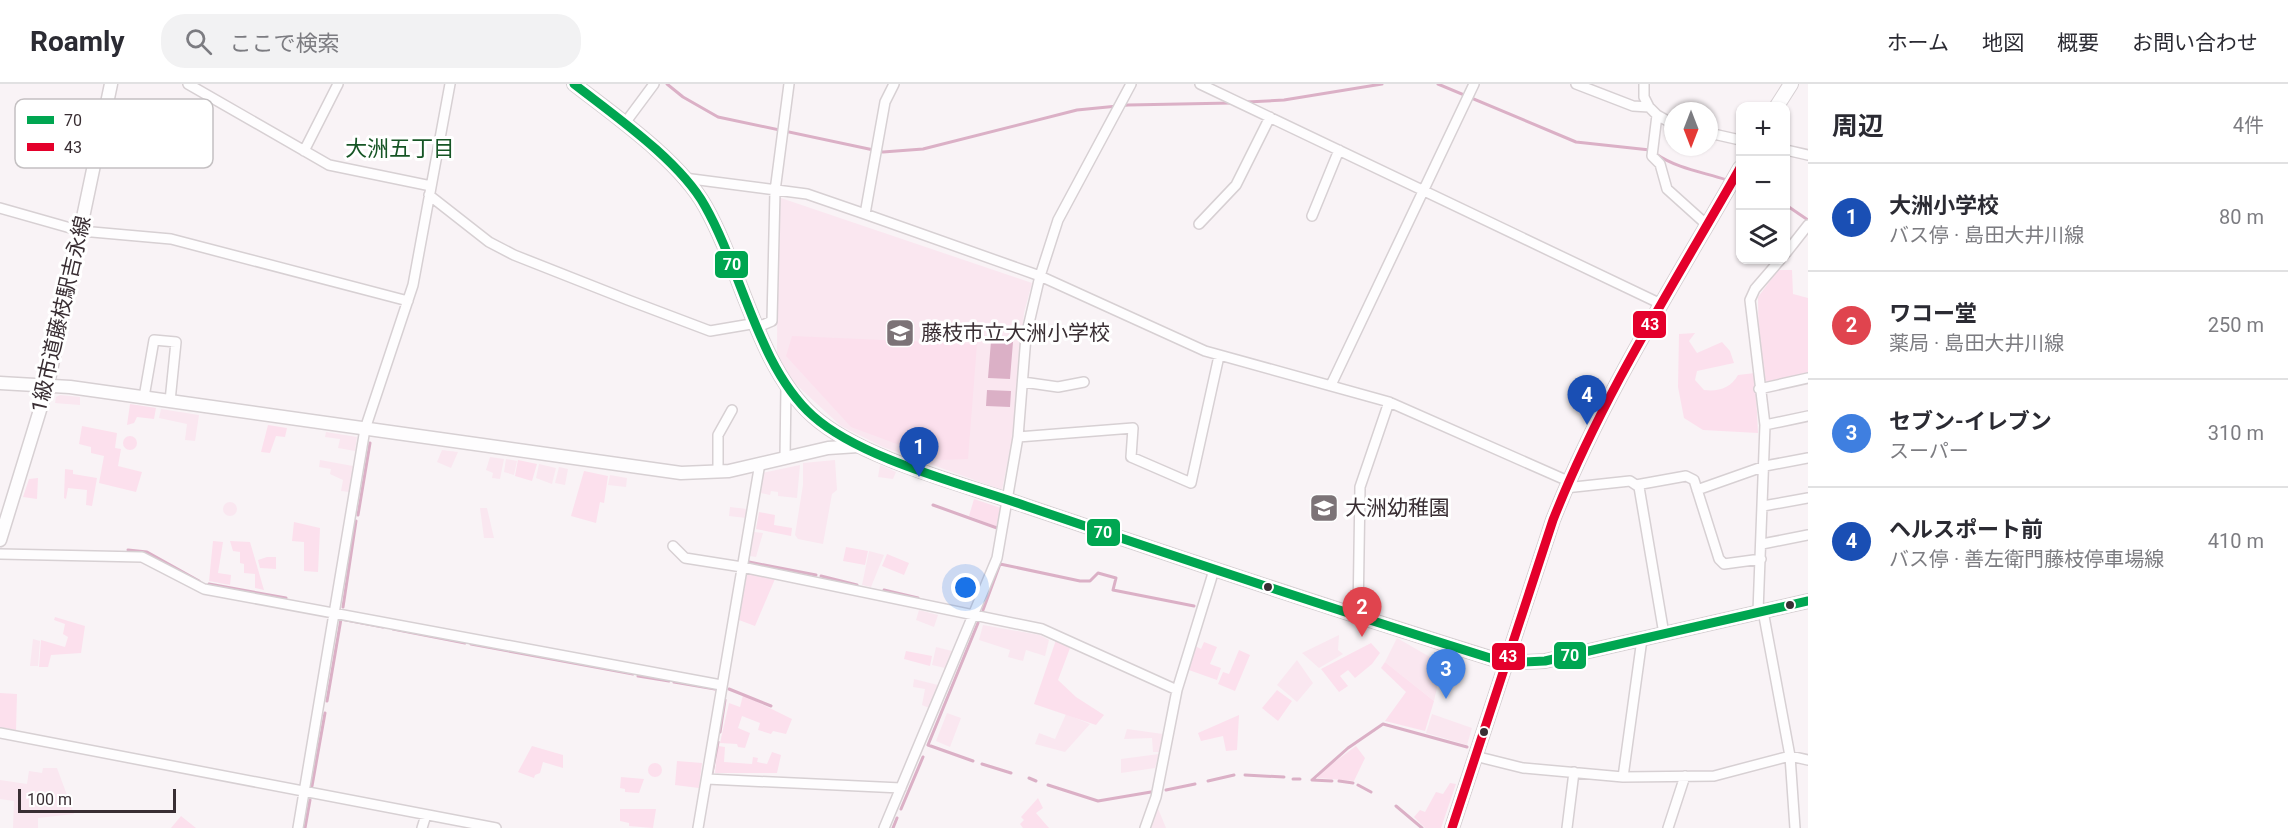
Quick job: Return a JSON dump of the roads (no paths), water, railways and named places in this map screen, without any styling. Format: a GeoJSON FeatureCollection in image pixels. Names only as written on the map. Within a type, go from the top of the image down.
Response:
{"type":"FeatureCollection","features":[{"type":"Feature","properties":{"kind":"main road"},"geometry":{"type":"LineString","coordinates":[[574,84],[625,123],[684,178],[704,203],[723,240],[775,368],[786,386],[814,417],[858,446],[1214,570],[1506,663],[1545,662],[1808,601]]}},
{"type":"Feature","properties":{"kind":"main road"},"geometry":{"type":"LineString","coordinates":[[1780,102],[1791,84]]}},
{"type":"Feature","properties":{"kind":"main road"},"geometry":{"type":"LineString","coordinates":[[1452,828],[1567,484],[1611,390],[1736,175]]}},
{"type":"Feature","properties":{"kind":"street","name":"1級市道藤枝駅吉永線"},"geometry":{"type":"LineString","coordinates":[[108,99],[111,84]]}},
{"type":"Feature","properties":{"kind":"street"},"geometry":{"type":"LineString","coordinates":[[188,84],[339,169],[430,190],[489,242],[514,255],[710,331],[772,321],[775,191],[789,84]]}},
{"type":"Feature","properties":{"kind":"street"},"geometry":{"type":"LineString","coordinates":[[304,151],[338,84]]}},
{"type":"Feature","properties":{"kind":"street"},"geometry":{"type":"LineString","coordinates":[[298,828],[336,613],[365,429],[408,301],[450,84]]}},
{"type":"Feature","properties":{"kind":"street"},"geometry":{"type":"LineString","coordinates":[[625,123],[654,84]]}},
{"type":"Feature","properties":{"kind":"street"},"geometry":{"type":"LineString","coordinates":[[865,214],[885,102],[894,84]]}},
{"type":"Feature","properties":{"kind":"street"},"geometry":{"type":"LineString","coordinates":[[884,828],[997,558],[1018,437],[1026,336],[1040,276],[1058,220],[1131,84]]}},
{"type":"Feature","properties":{"kind":"street"},"geometry":{"type":"LineString","coordinates":[[1200,84],[1662,304]]}},
{"type":"Feature","properties":{"kind":"street"},"geometry":{"type":"LineString","coordinates":[[1331,385],[1474,84]]}},
{"type":"Feature","properties":{"kind":"street"},"geometry":{"type":"LineString","coordinates":[[1575,84],[1633,106],[1649,107]]}},
{"type":"Feature","properties":{"kind":"street"},"geometry":{"type":"LineString","coordinates":[[1644,84],[1644,97],[1649,107],[1664,119]]}},
{"type":"Feature","properties":{"kind":"street"},"geometry":{"type":"LineString","coordinates":[[1657,115],[1652,156],[1660,164],[1667,189],[1707,225]]}},
{"type":"Feature","properties":{"kind":"street"},"geometry":{"type":"LineString","coordinates":[[1199,224],[1236,184],[1270,117]]}},
{"type":"Feature","properties":{"kind":"street"},"geometry":{"type":"LineString","coordinates":[[1718,135],[1736,139]]}},
{"type":"Feature","properties":{"kind":"street"},"geometry":{"type":"LineString","coordinates":[[1312,216],[1339,150]]}},
{"type":"Feature","properties":{"kind":"street"},"geometry":{"type":"LineString","coordinates":[[1790,151],[1808,155]]}},
{"type":"Feature","properties":{"kind":"street","name":"1級市道藤枝駅吉永線"},"geometry":{"type":"LineString","coordinates":[[0,540],[48,384],[94,168]]}},
{"type":"Feature","properties":{"kind":"street"},"geometry":{"type":"LineString","coordinates":[[684,178],[807,194],[1040,276],[1219,356],[1389,402],[1567,484],[1629,481],[1639,487],[1664,634]]}},
{"type":"Feature","properties":{"kind":"street"},"geometry":{"type":"LineString","coordinates":[[0,208],[81,231],[171,239],[408,301]]}},
{"type":"Feature","properties":{"kind":"street"},"geometry":{"type":"LineString","coordinates":[[1790,247],[1808,225]]}},
{"type":"Feature","properties":{"kind":"street"},"geometry":{"type":"LineString","coordinates":[[1777,264],[1755,289],[1750,300],[1764,425],[1761,612],[1790,756],[1795,828]]}},
{"type":"Feature","properties":{"kind":"street"},"geometry":{"type":"LineString","coordinates":[[144,397],[154,340],[176,342],[170,401]]}},
{"type":"Feature","properties":{"kind":"street"},"geometry":{"type":"LineString","coordinates":[[1018,437],[1132,428],[1131,457],[1191,483],[1219,356]]}},
{"type":"Feature","properties":{"kind":"street"},"geometry":{"type":"LineString","coordinates":[[1759,389],[1808,378]]}},
{"type":"Feature","properties":{"kind":"street"},"geometry":{"type":"LineString","coordinates":[[1023,382],[1058,387],[1084,382]]}},
{"type":"Feature","properties":{"kind":"street"},"geometry":{"type":"LineString","coordinates":[[0,383],[48,384],[669,472],[718,472],[828,448],[858,446]]}},
{"type":"Feature","properties":{"kind":"street"},"geometry":{"type":"LineString","coordinates":[[785,458],[786,386]]}},
{"type":"Feature","properties":{"kind":"street"},"geometry":{"type":"LineString","coordinates":[[1358,617],[1360,487],[1389,402]]}},
{"type":"Feature","properties":{"kind":"street"},"geometry":{"type":"LineString","coordinates":[[718,472],[718,435],[732,410]]}},
{"type":"Feature","properties":{"kind":"street"},"geometry":{"type":"LineString","coordinates":[[1764,425],[1808,416]]}},
{"type":"Feature","properties":{"kind":"street"},"geometry":{"type":"LineString","coordinates":[[1697,489],[1765,466],[1808,458]]}},
{"type":"Feature","properties":{"kind":"street"},"geometry":{"type":"LineString","coordinates":[[698,828],[760,463]]}},
{"type":"Feature","properties":{"kind":"street"},"geometry":{"type":"LineString","coordinates":[[1636,485],[1686,476],[1694,480],[1719,559],[1724,564],[1761,559]]}},
{"type":"Feature","properties":{"kind":"street"},"geometry":{"type":"LineString","coordinates":[[1763,506],[1808,498]]}},
{"type":"Feature","properties":{"kind":"street"},"geometry":{"type":"LineString","coordinates":[[1762,544],[1808,536]]}},
{"type":"Feature","properties":{"kind":"street"},"geometry":{"type":"LineString","coordinates":[[673,546],[685,558],[742,567],[1042,629],[1177,690]]}},
{"type":"Feature","properties":{"kind":"street"},"geometry":{"type":"LineString","coordinates":[[0,555],[142,557],[204,589],[721,685]]}},
{"type":"Feature","properties":{"kind":"street"},"geometry":{"type":"LineString","coordinates":[[1145,828],[1156,797],[1177,690],[1214,570]]}},
{"type":"Feature","properties":{"kind":"street"},"geometry":{"type":"LineString","coordinates":[[1623,777],[1642,639]]}},
{"type":"Feature","properties":{"kind":"street"},"geometry":{"type":"LineString","coordinates":[[0,733],[496,828]]}},
{"type":"Feature","properties":{"kind":"street"},"geometry":{"type":"LineString","coordinates":[[1475,756],[1523,768],[1623,777],[1714,776],[1790,756],[1808,760]]}},
{"type":"Feature","properties":{"kind":"street"},"geometry":{"type":"LineString","coordinates":[[1567,828],[1574,772]]}},
{"type":"Feature","properties":{"kind":"street"},"geometry":{"type":"LineString","coordinates":[[1668,828],[1685,776]]}},
{"type":"Feature","properties":{"kind":"street"},"geometry":{"type":"LineString","coordinates":[[707,779],[901,788]]}},
{"type":"Feature","properties":{"kind":"street"},"geometry":{"type":"LineString","coordinates":[[422,828],[426,815]]}},
{"type":"Feature","properties":{"kind":"waterway"},"geometry":{"type":"LineString","coordinates":[[667,84],[683,97],[718,117],[883,152],[923,149],[1077,110],[1128,105],[1232,103]]}},
{"type":"Feature","properties":{"kind":"waterway"},"geometry":{"type":"LineString","coordinates":[[1247,102],[1284,100],[1382,84]]}},
{"type":"Feature","properties":{"kind":"waterway"},"geometry":{"type":"LineString","coordinates":[[1438,84],[1576,142],[1650,150]]}},
{"type":"Feature","properties":{"kind":"waterway"},"geometry":{"type":"LineString","coordinates":[[1656,154],[1682,167],[1727,180]]}},
{"type":"Feature","properties":{"kind":"waterway"},"geometry":{"type":"LineString","coordinates":[[1790,208],[1808,220]]}},
{"type":"Feature","properties":{"kind":"waterway"},"geometry":{"type":"LineString","coordinates":[[358,515],[370,443]]}},
{"type":"Feature","properties":{"kind":"waterway"},"geometry":{"type":"LineString","coordinates":[[933,505],[997,528]]}},
{"type":"Feature","properties":{"kind":"waterway"},"geometry":{"type":"LineString","coordinates":[[343,607],[356,521]]}},
{"type":"Feature","properties":{"kind":"waterway"},"geometry":{"type":"LineString","coordinates":[[128,550],[147,552],[199,581]]}},
{"type":"Feature","properties":{"kind":"waterway"},"geometry":{"type":"LineString","coordinates":[[749,562],[816,575]]}},
{"type":"Feature","properties":{"kind":"waterway"},"geometry":{"type":"LineString","coordinates":[[983,610],[1000,564],[1080,581],[1090,581],[1098,573],[1116,578],[1113,590],[1194,606]]}},
{"type":"Feature","properties":{"kind":"waterway"},"geometry":{"type":"LineString","coordinates":[[821,576],[857,585]]}},
{"type":"Feature","properties":{"kind":"waterway"},"geometry":{"type":"LineString","coordinates":[[209,584],[286,598]]}},
{"type":"Feature","properties":{"kind":"waterway"},"geometry":{"type":"LineString","coordinates":[[884,590],[918,598]]}},
{"type":"Feature","properties":{"kind":"waterway"},"geometry":{"type":"LineString","coordinates":[[327,701],[341,619],[383,627]]}},
{"type":"Feature","properties":{"kind":"waterway"},"geometry":{"type":"LineString","coordinates":[[973,761],[928,745],[978,623]]}},
{"type":"Feature","properties":{"kind":"waterway"},"geometry":{"type":"LineString","coordinates":[[393,629],[465,643]]}},
{"type":"Feature","properties":{"kind":"waterway"},"geometry":{"type":"LineString","coordinates":[[471,644],[633,674]]}},
{"type":"Feature","properties":{"kind":"waterway"},"geometry":{"type":"LineString","coordinates":[[638,676],[669,681]]}},
{"type":"Feature","properties":{"kind":"waterway"},"geometry":{"type":"LineString","coordinates":[[674,682],[715,689]]}},
{"type":"Feature","properties":{"kind":"waterway"},"geometry":{"type":"LineString","coordinates":[[729,689],[771,706]]}},
{"type":"Feature","properties":{"kind":"waterway"},"geometry":{"type":"LineString","coordinates":[[720,732],[725,700]]}},
{"type":"Feature","properties":{"kind":"waterway"},"geometry":{"type":"LineString","coordinates":[[312,786],[325,713]]}},
{"type":"Feature","properties":{"kind":"waterway"},"geometry":{"type":"LineString","coordinates":[[1312,780],[1348,748],[1383,724],[1467,747]]}},
{"type":"Feature","properties":{"kind":"waterway"},"geometry":{"type":"LineString","coordinates":[[712,773],[718,742]]}},
{"type":"Feature","properties":{"kind":"waterway"},"geometry":{"type":"LineString","coordinates":[[901,809],[923,757]]}},
{"type":"Feature","properties":{"kind":"waterway"},"geometry":{"type":"LineString","coordinates":[[982,764],[1011,773]]}},
{"type":"Feature","properties":{"kind":"waterway"},"geometry":{"type":"LineString","coordinates":[[1208,781],[1234,775]]}},
{"type":"Feature","properties":{"kind":"waterway"},"geometry":{"type":"LineString","coordinates":[[1245,775],[1284,777]]}},
{"type":"Feature","properties":{"kind":"waterway"},"geometry":{"type":"LineString","coordinates":[[1029,778],[1036,781]]}},
{"type":"Feature","properties":{"kind":"waterway"},"geometry":{"type":"LineString","coordinates":[[1293,779],[1300,779]]}},
{"type":"Feature","properties":{"kind":"waterway"},"geometry":{"type":"LineString","coordinates":[[1312,780],[1332,781]]}},
{"type":"Feature","properties":{"kind":"waterway"},"geometry":{"type":"LineString","coordinates":[[1339,781],[1353,783]]}},
{"type":"Feature","properties":{"kind":"waterway"},"geometry":{"type":"LineString","coordinates":[[1166,790],[1195,784]]}},
{"type":"Feature","properties":{"kind":"waterway"},"geometry":{"type":"LineString","coordinates":[[1048,785],[1098,801],[1151,792]]}},
{"type":"Feature","properties":{"kind":"waterway"},"geometry":{"type":"LineString","coordinates":[[1358,785],[1371,792]]}},
{"type":"Feature","properties":{"kind":"waterway"},"geometry":{"type":"LineString","coordinates":[[305,828],[310,800]]}},
{"type":"Feature","properties":{"kind":"waterway"},"geometry":{"type":"LineString","coordinates":[[1396,806],[1422,828]]}},
{"type":"Feature","properties":{"kind":"waterway"},"geometry":{"type":"LineString","coordinates":[[893,828],[897,818]]}},
{"type":"Feature","properties":{"kind":"place","name":"藤枝市立大洲小学校"},"geometry":{"type":"Point","coordinates":[900,333]}},
{"type":"Feature","properties":{"kind":"place","name":"ヘルスポート前"},"geometry":{"type":"Point","coordinates":[1587,425]}},
{"type":"Feature","properties":{"kind":"place","name":"大洲小学校"},"geometry":{"type":"Point","coordinates":[919,477]}},
{"type":"Feature","properties":{"kind":"place","name":"大洲幼稚園"},"geometry":{"type":"Point","coordinates":[1324,508]}},
{"type":"Feature","properties":{"kind":"place","name":"ワコー堂"},"geometry":{"type":"Point","coordinates":[1362,637]}},
{"type":"Feature","properties":{"kind":"place","name":"セブン-イレブン"},"geometry":{"type":"Point","coordinates":[1446,699]}},
{"type":"Feature","properties":{"kind":"district","name":"大洲五丁目"},"geometry":{"type":"Point","coordinates":[400,148]}}]}
